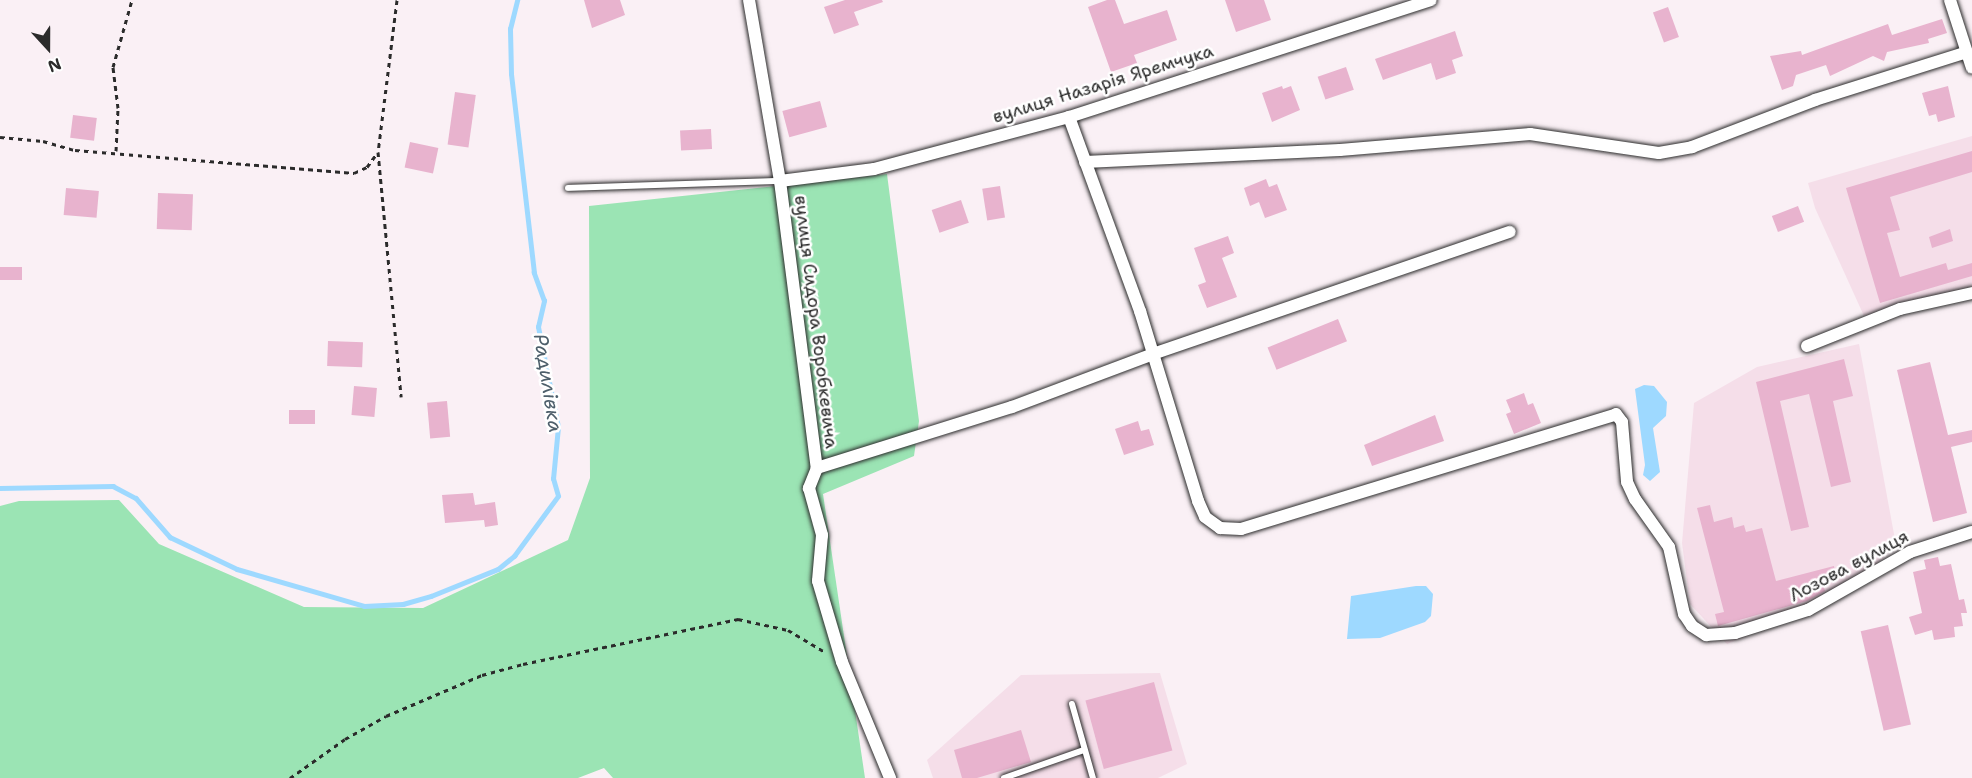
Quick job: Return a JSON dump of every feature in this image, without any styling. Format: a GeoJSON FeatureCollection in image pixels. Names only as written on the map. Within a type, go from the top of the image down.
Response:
{"type":"FeatureCollection","features":[{"type":"Feature","properties":{"kind":"street","name":"вулиця Сидора Воробкевича"},"geometry":{"type":"LineString","coordinates":[[749,0],[780,181],[816,468],[809,488],[822,535],[818,581],[843,662],[890,778]]}},
{"type":"Feature","properties":{"kind":"street","name":"вулиця Назарія Яремчука"},"geometry":{"type":"LineString","coordinates":[[780,181],[874,169],[1069,117],[1431,0]]}},
{"type":"Feature","properties":{"kind":"street"},"geometry":{"type":"LineString","coordinates":[[1950,0],[1972,68]]}},
{"type":"Feature","properties":{"kind":"street"},"geometry":{"type":"LineString","coordinates":[[1085,162],[1340,150],[1530,134],[1659,153],[1692,147],[1815,100],[1967,52]]}},
{"type":"Feature","properties":{"kind":"street"},"geometry":{"type":"LineString","coordinates":[[1069,117],[1153,354]]}},
{"type":"Feature","properties":{"kind":"street"},"geometry":{"type":"LineString","coordinates":[[816,468],[1012,407],[1153,354],[1510,232]]}},
{"type":"Feature","properties":{"kind":"street"},"geometry":{"type":"LineString","coordinates":[[1807,346],[1887,313],[1972,293]]}},
{"type":"Feature","properties":{"kind":"street","name":"Лозова вулиця"},"geometry":{"type":"LineString","coordinates":[[1153,354],[1198,501],[1206,517],[1220,528],[1241,530],[1616,414],[1623,422],[1628,482],[1635,500],[1669,547],[1684,614],[1692,626],[1706,635],[1735,633],[1789,618],[1826,601],[1910,552],[1972,532]]}},
{"type":"Feature","properties":{"kind":"lane"},"geometry":{"type":"LineString","coordinates":[[568,188],[780,181]]}},
{"type":"Feature","properties":{"kind":"lane"},"geometry":{"type":"LineString","coordinates":[[1072,704],[1093,778]]}},
{"type":"Feature","properties":{"kind":"lane"},"geometry":{"type":"LineString","coordinates":[[1004,778],[1084,750]]}},
{"type":"Feature","properties":{"kind":"path"},"geometry":{"type":"LineString","coordinates":[[116,151],[118,108],[113,67],[132,0]]}},
{"type":"Feature","properties":{"kind":"path"},"geometry":{"type":"LineString","coordinates":[[397,0],[378,152],[401,397]]}},
{"type":"Feature","properties":{"kind":"path"},"geometry":{"type":"LineString","coordinates":[[0,137],[43,141],[75,150],[116,151],[354,173],[367,167],[378,152]]}},
{"type":"Feature","properties":{"kind":"path"},"geometry":{"type":"LineString","coordinates":[[290,778],[345,739],[386,716],[482,675],[711,622],[738,619],[788,630],[843,662]]}},
{"type":"Feature","properties":{"kind":"shaded area"},"geometry":{"type":"Polygon","coordinates":[[[1972,136],[1972,289],[1864,316],[1815,208],[1808,183],[1972,136]]]}},
{"type":"Feature","properties":{"kind":"shaded area"},"geometry":{"type":"Polygon","coordinates":[[[1859,344],[1896,545],[1843,598],[1727,644],[1690,604],[1682,543],[1694,403],[1757,367],[1859,344]]]}},
{"type":"Feature","properties":{"kind":"shaded area"},"geometry":{"type":"Polygon","coordinates":[[[1160,673],[1187,764],[1158,778],[933,778],[927,760],[1021,675],[1160,673]]]}},
{"type":"Feature","properties":{"kind":"green space"},"geometry":{"type":"Polygon","coordinates":[[[887,174],[919,421],[914,456],[823,494],[865,778],[613,778],[604,768],[578,778],[0,778],[0,506],[19,501],[119,500],[159,544],[304,607],[423,608],[568,540],[590,478],[589,206],[887,174]]]}},
{"type":"Feature","properties":{"kind":"water"},"geometry":{"type":"Polygon","coordinates":[[[1644,385],[1654,386],[1667,402],[1666,416],[1653,428],[1660,472],[1650,481],[1643,475],[1645,465],[1635,389],[1644,385]]]}},
{"type":"Feature","properties":{"kind":"water"},"geometry":{"type":"Polygon","coordinates":[[[1426,586],[1433,594],[1431,616],[1425,622],[1380,638],[1347,639],[1351,596],[1426,586]]]}},
{"type":"Feature","properties":{"kind":"building"},"geometry":{"type":"Polygon","coordinates":[[[584,0],[620,0],[625,15],[592,28],[584,0]]]}},
{"type":"Feature","properties":{"kind":"building"},"geometry":{"type":"Polygon","coordinates":[[[845,0],[882,0],[883,2],[854,12],[859,25],[834,34],[824,7],[845,0]]]}},
{"type":"Feature","properties":{"kind":"building"},"geometry":{"type":"Polygon","coordinates":[[[1107,0],[1115,0],[1124,24],[1167,10],[1177,40],[1134,55],[1137,63],[1111,72],[1088,7],[1107,0]]]}},
{"type":"Feature","properties":{"kind":"building"},"geometry":{"type":"Polygon","coordinates":[[[1225,0],[1264,0],[1271,20],[1236,32],[1225,0]]]}},
{"type":"Feature","properties":{"kind":"building"},"geometry":{"type":"Polygon","coordinates":[[[1668,7],[1679,37],[1664,43],[1653,12],[1668,7]]]}},
{"type":"Feature","properties":{"kind":"building"},"geometry":{"type":"Polygon","coordinates":[[[1942,19],[1947,33],[1928,39],[1929,43],[1887,52],[1884,61],[1873,56],[1830,76],[1826,65],[1796,75],[1793,86],[1782,90],[1770,56],[1801,51],[1802,55],[1888,24],[1892,35],[1942,19]]]}},
{"type":"Feature","properties":{"kind":"building"},"geometry":{"type":"Polygon","coordinates":[[[1455,31],[1463,56],[1452,60],[1456,73],[1436,80],[1431,63],[1383,80],[1375,59],[1455,31]]]}},
{"type":"Feature","properties":{"kind":"building"},"geometry":{"type":"Polygon","coordinates":[[[1346,67],[1354,90],[1325,99],[1318,77],[1346,67]]]}},
{"type":"Feature","properties":{"kind":"building"},"geometry":{"type":"Polygon","coordinates":[[[1282,86],[1283,89],[1291,86],[1300,110],[1272,122],[1262,93],[1282,86]]]}},
{"type":"Feature","properties":{"kind":"building"},"geometry":{"type":"Polygon","coordinates":[[[1948,86],[1955,117],[1938,122],[1936,114],[1929,116],[1922,93],[1948,86]]]}},
{"type":"Feature","properties":{"kind":"building"},"geometry":{"type":"Polygon","coordinates":[[[455,92],[476,95],[468,147],[448,144],[455,92]]]}},
{"type":"Feature","properties":{"kind":"building"},"geometry":{"type":"Polygon","coordinates":[[[820,101],[827,127],[789,137],[782,111],[820,101]]]}},
{"type":"Feature","properties":{"kind":"building"},"geometry":{"type":"Polygon","coordinates":[[[73,115],[97,118],[94,141],[70,138],[73,115]]]}},
{"type":"Feature","properties":{"kind":"building"},"geometry":{"type":"Polygon","coordinates":[[[711,129],[712,149],[681,151],[680,131],[711,129]]]}},
{"type":"Feature","properties":{"kind":"building"},"geometry":{"type":"Polygon","coordinates":[[[410,142],[438,148],[433,173],[405,167],[410,142]]]}},
{"type":"Feature","properties":{"kind":"building"},"geometry":{"type":"Polygon","coordinates":[[[1972,151],[1972,172],[1890,197],[1900,230],[1887,233],[1900,277],[1946,263],[1948,270],[1972,263],[1972,276],[1880,303],[1846,188],[1972,151]]]}},
{"type":"Feature","properties":{"kind":"building"},"geometry":{"type":"Polygon","coordinates":[[[1266,179],[1269,187],[1277,184],[1287,210],[1265,218],[1259,202],[1250,206],[1244,188],[1266,179]]]}},
{"type":"Feature","properties":{"kind":"building"},"geometry":{"type":"Polygon","coordinates":[[[1000,186],[1005,218],[987,220],[982,189],[1000,186]]]}},
{"type":"Feature","properties":{"kind":"building"},"geometry":{"type":"Polygon","coordinates":[[[66,188],[99,191],[97,218],[64,215],[66,188]]]}},
{"type":"Feature","properties":{"kind":"building"},"geometry":{"type":"Polygon","coordinates":[[[158,193],[193,194],[192,230],[157,229],[158,193]]]}},
{"type":"Feature","properties":{"kind":"building"},"geometry":{"type":"Polygon","coordinates":[[[961,200],[969,223],[940,233],[932,210],[961,200]]]}},
{"type":"Feature","properties":{"kind":"building"},"geometry":{"type":"Polygon","coordinates":[[[1798,206],[1804,222],[1778,232],[1772,216],[1798,206]]]}},
{"type":"Feature","properties":{"kind":"building"},"geometry":{"type":"Polygon","coordinates":[[[1950,229],[1953,241],[1932,248],[1929,237],[1950,229]]]}},
{"type":"Feature","properties":{"kind":"building"},"geometry":{"type":"Polygon","coordinates":[[[1228,236],[1234,253],[1222,258],[1237,297],[1207,308],[1198,285],[1206,282],[1194,248],[1228,236]]]}},
{"type":"Feature","properties":{"kind":"building"},"geometry":{"type":"Polygon","coordinates":[[[0,267],[22,267],[22,280],[0,280],[0,267]]]}},
{"type":"Feature","properties":{"kind":"building"},"geometry":{"type":"Polygon","coordinates":[[[1338,319],[1347,341],[1277,370],[1268,347],[1338,319]]]}},
{"type":"Feature","properties":{"kind":"building"},"geometry":{"type":"Polygon","coordinates":[[[328,341],[363,342],[362,367],[327,366],[328,341]]]}},
{"type":"Feature","properties":{"kind":"building"},"geometry":{"type":"Polygon","coordinates":[[[1844,359],[1853,396],[1833,401],[1851,482],[1831,487],[1809,394],[1780,401],[1809,527],[1791,531],[1756,382],[1844,359]]]}},
{"type":"Feature","properties":{"kind":"building"},"geometry":{"type":"Polygon","coordinates":[[[1930,362],[1948,435],[1972,430],[1972,442],[1951,447],[1967,513],[1933,522],[1897,370],[1930,362]]]}},
{"type":"Feature","properties":{"kind":"building"},"geometry":{"type":"Polygon","coordinates":[[[354,386],[377,388],[374,417],[351,415],[354,386]]]}},
{"type":"Feature","properties":{"kind":"building"},"geometry":{"type":"Polygon","coordinates":[[[1524,393],[1528,405],[1533,403],[1541,423],[1514,434],[1506,414],[1511,412],[1506,400],[1524,393]]]}},
{"type":"Feature","properties":{"kind":"building"},"geometry":{"type":"Polygon","coordinates":[[[447,401],[450,437],[430,439],[427,403],[447,401]]]}},
{"type":"Feature","properties":{"kind":"building"},"geometry":{"type":"Polygon","coordinates":[[[289,410],[315,410],[315,424],[289,424],[289,410]]]}},
{"type":"Feature","properties":{"kind":"building"},"geometry":{"type":"Polygon","coordinates":[[[1435,415],[1444,441],[1372,466],[1364,445],[1435,415]]]}},
{"type":"Feature","properties":{"kind":"building"},"geometry":{"type":"Polygon","coordinates":[[[1138,421],[1141,431],[1149,429],[1154,445],[1124,455],[1115,429],[1138,421]]]}},
{"type":"Feature","properties":{"kind":"building"},"geometry":{"type":"Polygon","coordinates":[[[473,493],[475,505],[495,502],[498,525],[485,527],[484,520],[445,523],[442,495],[473,493]]]}},
{"type":"Feature","properties":{"kind":"building"},"geometry":{"type":"Polygon","coordinates":[[[1710,505],[1714,522],[1732,517],[1734,528],[1744,525],[1746,532],[1762,528],[1776,581],[1834,566],[1837,581],[1823,584],[1825,591],[1807,601],[1718,626],[1715,614],[1724,612],[1697,508],[1710,505]]]}},
{"type":"Feature","properties":{"kind":"building"},"geometry":{"type":"Polygon","coordinates":[[[1938,557],[1940,566],[1951,564],[1959,600],[1964,599],[1967,613],[1961,613],[1963,626],[1954,627],[1955,637],[1934,640],[1932,630],[1915,635],[1909,617],[1922,613],[1913,572],[1926,569],[1924,560],[1938,557]]]}},
{"type":"Feature","properties":{"kind":"building"},"geometry":{"type":"Polygon","coordinates":[[[1888,625],[1911,724],[1884,731],[1861,631],[1888,625]]]}},
{"type":"Feature","properties":{"kind":"building"},"geometry":{"type":"Polygon","coordinates":[[[1154,682],[1172,751],[1104,769],[1085,700],[1154,682]]]}},
{"type":"Feature","properties":{"kind":"building"},"geometry":{"type":"Polygon","coordinates":[[[1021,730],[1031,762],[977,778],[962,778],[954,750],[1021,730]]]}},
{"type":"Feature","properties":{"kind":"waterway","name":"Радилівка"},"geometry":{"type":"LineString","coordinates":[[0,488],[113,486],[136,498],[170,537],[237,569],[364,606],[403,604],[431,596],[498,569],[514,556],[558,496],[553,479],[558,427],[538,327],[544,301],[534,273],[511,74],[510,29],[517,0]]}}]}
